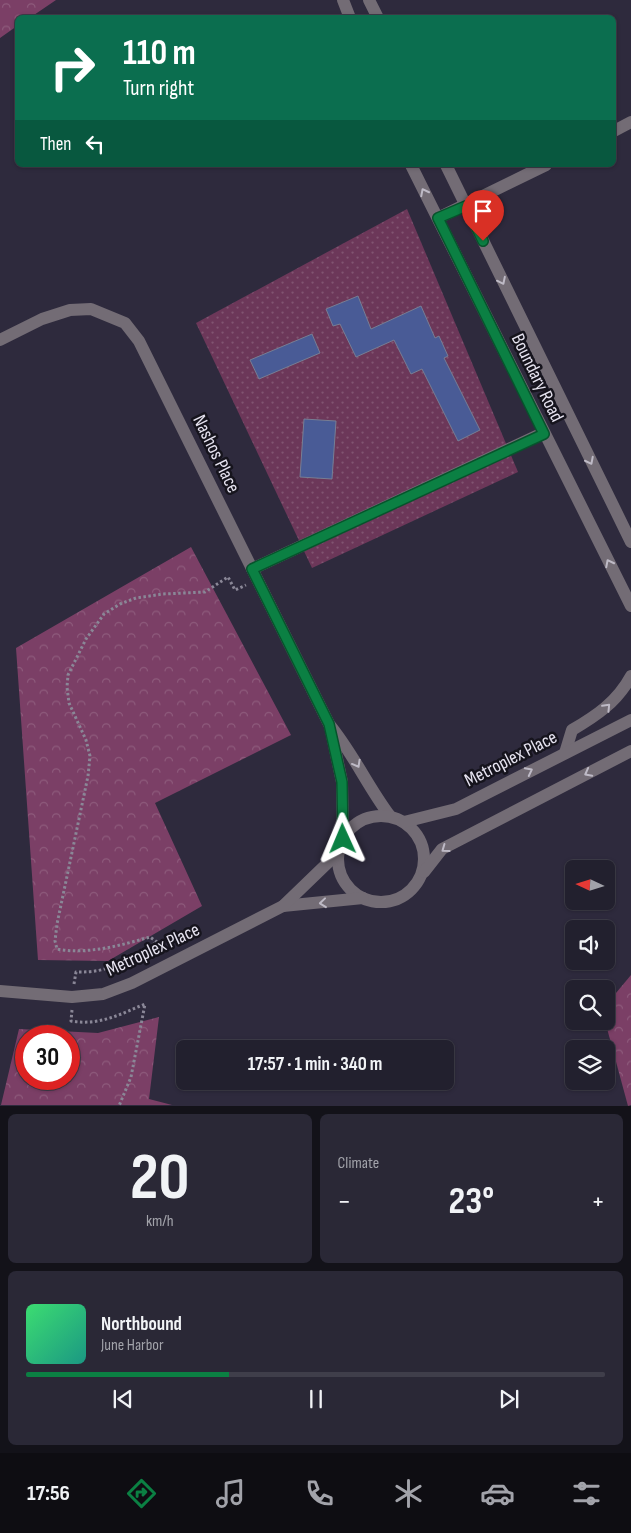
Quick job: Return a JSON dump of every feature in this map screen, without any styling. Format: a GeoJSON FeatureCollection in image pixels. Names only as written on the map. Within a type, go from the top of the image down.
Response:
{"type":"FeatureCollection","features":[{"type":"Feature","properties":{"kind":"street"},"geometry":{"type":"LineString","coordinates":[[343,0],[349,15]]}},
{"type":"Feature","properties":{"kind":"street"},"geometry":{"type":"LineString","coordinates":[[370,0],[377,15]]}},
{"type":"Feature","properties":{"kind":"street"},"geometry":{"type":"LineString","coordinates":[[616,130],[631,122]]}},
{"type":"Feature","properties":{"kind":"street","name":"Boundary Road"},"geometry":{"type":"LineString","coordinates":[[412,167],[631,606]]}},
{"type":"Feature","properties":{"kind":"street","name":"Boundary Road"},"geometry":{"type":"LineString","coordinates":[[447,167],[631,542]]}},
{"type":"Feature","properties":{"kind":"street"},"geometry":{"type":"LineString","coordinates":[[438,218],[466,206],[542,167]]}},
{"type":"Feature","properties":{"kind":"street","name":"Nashos Place"},"geometry":{"type":"LineString","coordinates":[[0,340],[42,319],[70,310],[91,309],[125,323],[139,342],[329,724],[342,782],[343,839]]}},
{"type":"Feature","properties":{"kind":"street"},"geometry":{"type":"LineString","coordinates":[[255,575],[544,434]]}},
{"type":"Feature","properties":{"kind":"street"},"geometry":{"type":"LineString","coordinates":[[565,753],[572,730],[601,713],[624,690],[631,676]]}},
{"type":"Feature","properties":{"kind":"street","name":"Metroplex Place"},"geometry":{"type":"LineString","coordinates":[[404,822],[456,809],[631,720]]}},
{"type":"Feature","properties":{"kind":"street","name":"Nashos Place"},"geometry":{"type":"LineString","coordinates":[[329,724],[347,745],[390,816]]}},
{"type":"Feature","properties":{"kind":"street"},"geometry":{"type":"LineString","coordinates":[[422,874],[424,860],[422,845],[415,832],[404,822],[390,816],[375,816],[362,820],[351,828],[343,839],[339,852],[339,866],[343,879],[351,890],[363,898],[376,902],[390,901],[402,896],[414,887],[442,849],[631,750]]}},
{"type":"Feature","properties":{"kind":"street","name":"Metroplex Place"},"geometry":{"type":"LineString","coordinates":[[0,991],[72,997],[103,994],[132,983],[284,906],[339,852]]}},
{"type":"Feature","properties":{"kind":"street","name":"Metroplex Place"},"geometry":{"type":"LineString","coordinates":[[284,906],[363,898]]}},
{"type":"Feature","properties":{"kind":"path"},"geometry":{"type":"LineString","coordinates":[[119,1106],[131,1077],[146,1004],[111,1019],[80,1023],[71,1021],[76,972],[92,972],[117,967],[157,942],[150,937],[122,945],[94,949],[57,949],[55,942],[57,924],[88,776],[90,756],[86,740],[69,703],[68,675],[86,639],[104,614],[120,604],[136,598],[163,594],[205,592],[228,577],[235,590],[255,575]]}},
{"type":"Feature","properties":{"kind":"shaded area"},"geometry":{"type":"Polygon","coordinates":[[[407,209],[518,472],[312,568],[196,323],[407,209]]]}},
{"type":"Feature","properties":{"kind":"green space"},"geometry":{"type":"Polygon","coordinates":[[[0,0],[56,0],[34,15],[15,15],[15,27],[0,38],[0,0]]]}},
{"type":"Feature","properties":{"kind":"green space"},"geometry":{"type":"Polygon","coordinates":[[[191,547],[291,735],[155,803],[202,906],[108,961],[38,960],[16,648],[191,547]]]}},
{"type":"Feature","properties":{"kind":"green space"},"geometry":{"type":"Polygon","coordinates":[[[631,975],[631,1105],[628,1106],[615,1058],[615,1040],[610,1040],[607,1030],[615,1030],[615,994],[631,975]]]}},
{"type":"Feature","properties":{"kind":"green space"},"geometry":{"type":"Polygon","coordinates":[[[159,1017],[149,1099],[172,1105],[1,1105],[15,1046],[15,1090],[80,1090],[80,1032],[98,1033],[159,1017]]]}},
{"type":"Feature","properties":{"kind":"building"},"geometry":{"type":"Polygon","coordinates":[[[358,296],[371,329],[421,306],[435,338],[439,336],[448,356],[444,358],[480,430],[458,441],[422,369],[411,374],[394,340],[356,357],[340,324],[333,326],[326,309],[358,296]]]}},
{"type":"Feature","properties":{"kind":"building"},"geometry":{"type":"Polygon","coordinates":[[[312,334],[320,353],[259,379],[250,360],[312,334]]]}},
{"type":"Feature","properties":{"kind":"building"},"geometry":{"type":"Polygon","coordinates":[[[304,419],[336,421],[332,479],[300,477],[304,419]]]}},
{"type":"Feature","properties":{"kind":"route"},"geometry":{"type":"LineString","coordinates":[[343,839],[342,782],[329,724],[252,569],[544,434],[438,218],[466,206],[483,241]]}}]}
